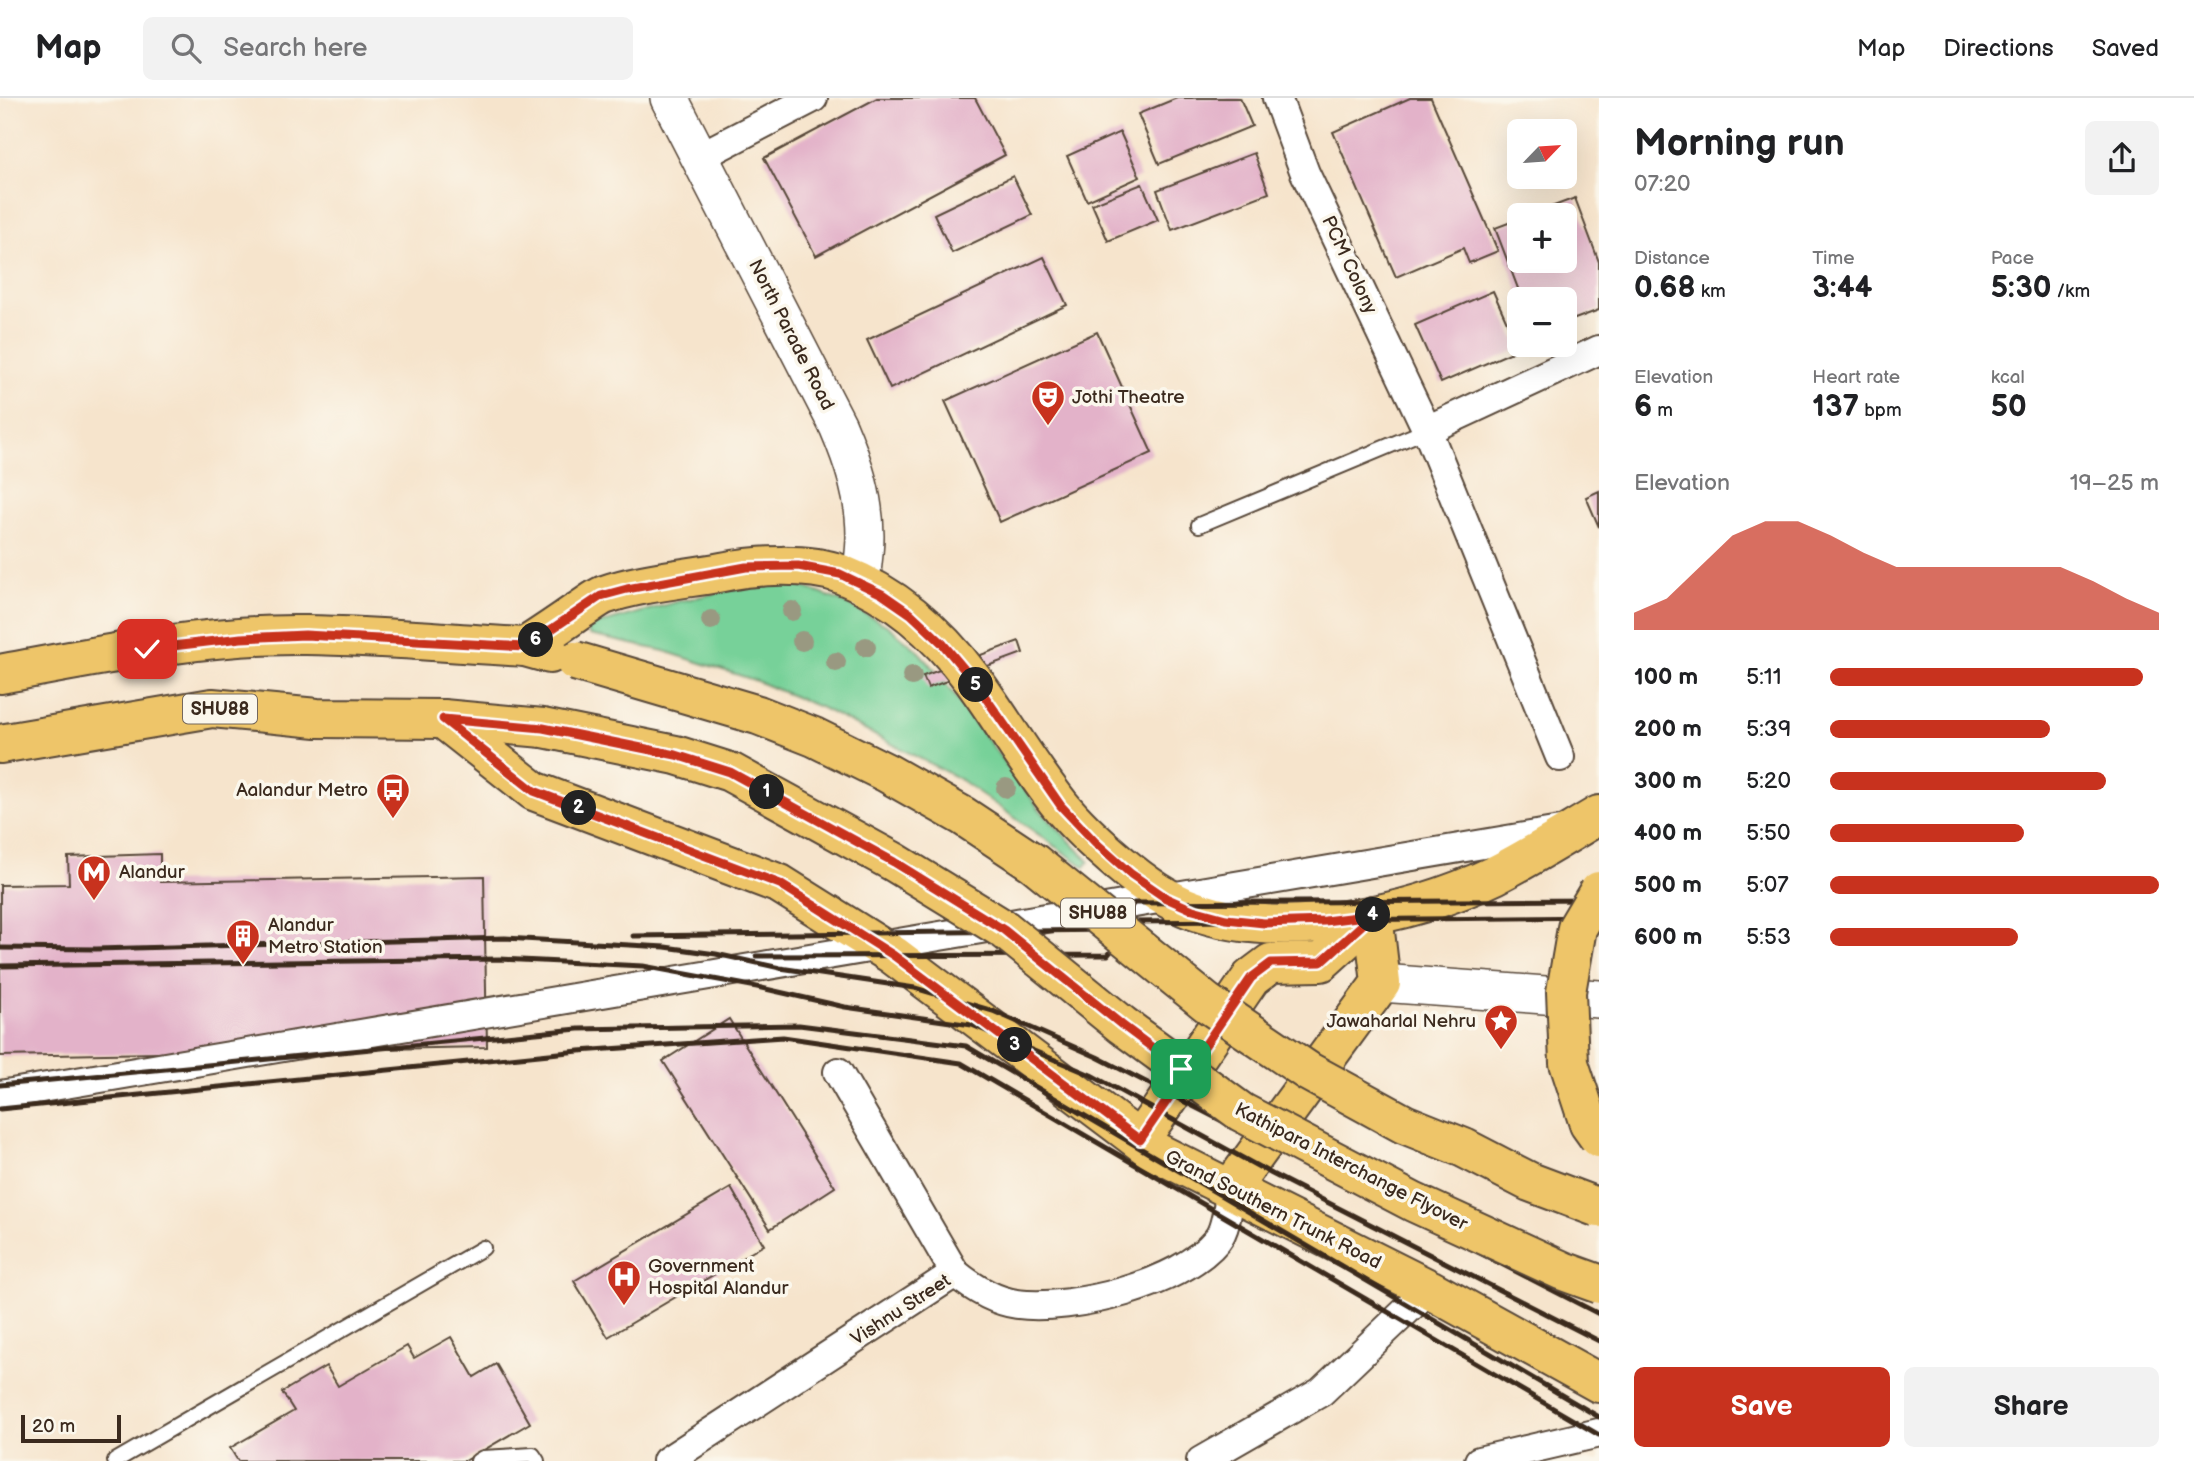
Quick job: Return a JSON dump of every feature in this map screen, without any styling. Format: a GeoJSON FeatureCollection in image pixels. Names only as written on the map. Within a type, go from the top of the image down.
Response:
{"type":"FeatureCollection","features":[{"type":"Feature","properties":{"kind":"main road"},"geometry":{"type":"LineString","coordinates":[[525,647],[601,596],[652,584],[746,567],[798,566],[840,574],[882,594],[911,614],[942,643],[974,681],[1061,806],[1096,843],[1131,874],[1166,898],[1193,910],[1226,919],[1264,923],[1325,921],[1373,915],[1431,900],[1496,874],[1599,815]]}},
{"type":"Feature","properties":{"kind":"main road","name":"SHU88"},"geometry":{"type":"LineString","coordinates":[[0,674],[147,649],[241,638],[305,635],[525,647],[758,715],[814,737],[887,773],[963,816],[1034,863],[1207,1003],[1309,1072],[1404,1124],[1464,1149],[1530,1182],[1599,1208]]}},
{"type":"Feature","properties":{"kind":"main road","name":"SHU88"},"geometry":{"type":"LineString","coordinates":[[0,744],[212,708],[317,718],[443,719]]}},
{"type":"Feature","properties":{"kind":"main road","name":"Kathipara Interchange Flyover"},"geometry":{"type":"LineString","coordinates":[[443,719],[543,728],[676,755],[730,772],[894,862],[1004,930],[1122,1025],[1241,1112],[1413,1202],[1563,1271],[1599,1284]]}},
{"type":"Feature","properties":{"kind":"main road","name":"Grand Southern Trunk Road"},"geometry":{"type":"LineString","coordinates":[[443,719],[534,791],[780,884],[893,955],[1152,1150],[1429,1289],[1594,1378]]}},
{"type":"Feature","properties":{"kind":"main road"},"geometry":{"type":"LineString","coordinates":[[1599,891],[1577,928],[1566,992],[1569,1063],[1589,1124],[1599,1138]]}},
{"type":"Feature","properties":{"kind":"main road"},"geometry":{"type":"LineString","coordinates":[[1231,1188],[1381,983],[1373,915]]}},
{"type":"Feature","properties":{"kind":"main road"},"geometry":{"type":"LineString","coordinates":[[1140,1140],[1251,978],[1271,963],[1321,962],[1373,915]]}},
{"type":"Feature","properties":{"kind":"street","name":"North Parade Road"},"geometry":{"type":"LineString","coordinates":[[669,98],[848,450],[860,486],[864,510],[865,537],[860,584]]}},
{"type":"Feature","properties":{"kind":"street"},"geometry":{"type":"LineString","coordinates":[[699,157],[813,98]]}},
{"type":"Feature","properties":{"kind":"street","name":"PCM Colony"},"geometry":{"type":"LineString","coordinates":[[1277,98],[1305,173],[1427,430],[1560,757]]}},
{"type":"Feature","properties":{"kind":"street"},"geometry":{"type":"LineString","coordinates":[[1427,430],[1599,350]]}},
{"type":"Feature","properties":{"kind":"street"},"geometry":{"type":"LineString","coordinates":[[0,1095],[1599,825]]}},
{"type":"Feature","properties":{"kind":"street"},"geometry":{"type":"LineString","coordinates":[[1381,983],[1599,999]]}},
{"type":"Feature","properties":{"kind":"street"},"geometry":{"type":"LineString","coordinates":[[838,1072],[956,1273]]}},
{"type":"Feature","properties":{"kind":"street","name":"Vishnu Street"},"geometry":{"type":"LineString","coordinates":[[667,1461],[956,1273],[973,1287],[1015,1303],[1059,1303],[1145,1285],[1185,1267],[1219,1237],[1231,1188]]}},
{"type":"Feature","properties":{"kind":"street"},"geometry":{"type":"LineString","coordinates":[[1201,1461],[1321,1392],[1429,1289]]}},
{"type":"Feature","properties":{"kind":"street"},"geometry":{"type":"LineString","coordinates":[[1479,1461],[1599,1433]]}},
{"type":"Feature","properties":{"kind":"lane"},"geometry":{"type":"LineString","coordinates":[[1199,525],[1427,430]]}},
{"type":"Feature","properties":{"kind":"lane"},"geometry":{"type":"LineString","coordinates":[[115,1461],[483,1248]]}},
{"type":"Feature","properties":{"kind":"lane"},"geometry":{"type":"LineString","coordinates":[[478,1461],[483,1458],[533,1455],[537,1461]]}},
{"type":"Feature","properties":{"kind":"green space"},"geometry":{"type":"Polygon","coordinates":[[[757,584],[801,586],[843,602],[888,626],[916,649],[936,671],[1041,811],[1089,861],[1085,867],[958,778],[822,708],[754,680],[664,651],[590,635],[587,631],[587,628],[592,626],[676,602],[757,584]]]}},
{"type":"Feature","properties":{"kind":"building"},"geometry":{"type":"Polygon","coordinates":[[[877,98],[975,98],[1005,155],[816,256],[764,158],[877,98]]]}},
{"type":"Feature","properties":{"kind":"building"},"geometry":{"type":"Polygon","coordinates":[[[1177,98],[1240,98],[1252,126],[1159,164],[1138,114],[1177,98]]]}},
{"type":"Feature","properties":{"kind":"building"},"geometry":{"type":"Polygon","coordinates":[[[1410,98],[1431,98],[1498,251],[1469,263],[1463,248],[1396,277],[1333,132],[1410,98]]]}},
{"type":"Feature","properties":{"kind":"building"},"geometry":{"type":"Polygon","coordinates":[[[1120,132],[1140,177],[1087,201],[1067,156],[1120,132]]]}},
{"type":"Feature","properties":{"kind":"building"},"geometry":{"type":"Polygon","coordinates":[[[1254,153],[1269,193],[1172,230],[1157,190],[1254,153]]]}},
{"type":"Feature","properties":{"kind":"building"},"geometry":{"type":"Polygon","coordinates":[[[1013,176],[1032,215],[952,253],[934,214],[1013,176]]]}},
{"type":"Feature","properties":{"kind":"building"},"geometry":{"type":"Polygon","coordinates":[[[1142,184],[1158,220],[1108,241],[1092,204],[1142,184]]]}},
{"type":"Feature","properties":{"kind":"building"},"geometry":{"type":"Polygon","coordinates":[[[1575,198],[1577,203],[1562,203],[1575,198]]]}},
{"type":"Feature","properties":{"kind":"building"},"geometry":{"type":"Polygon","coordinates":[[[1577,203],[1599,262],[1599,310],[1577,318],[1577,287],[1517,287],[1512,273],[1577,273],[1577,203]]]}},
{"type":"Feature","properties":{"kind":"building"},"geometry":{"type":"Polygon","coordinates":[[[1507,224],[1507,260],[1495,228],[1507,224]]]}},
{"type":"Feature","properties":{"kind":"building"},"geometry":{"type":"Polygon","coordinates":[[[1044,257],[1067,305],[890,389],[867,340],[1044,257]]]}},
{"type":"Feature","properties":{"kind":"building"},"geometry":{"type":"Polygon","coordinates":[[[1493,291],[1507,322],[1507,354],[1441,383],[1415,325],[1493,291]]]}},
{"type":"Feature","properties":{"kind":"building","name":"Jothi Theatre"},"geometry":{"type":"Polygon","coordinates":[[[1097,332],[1152,453],[1000,522],[945,401],[1097,332]]]}},
{"type":"Feature","properties":{"kind":"building"},"geometry":{"type":"Polygon","coordinates":[[[1599,491],[1599,527],[1586,497],[1599,491]]]}},
{"type":"Feature","properties":{"kind":"building"},"geometry":{"type":"Polygon","coordinates":[[[1019,641],[1023,653],[928,688],[923,676],[1019,641]]]}},
{"type":"Feature","properties":{"kind":"building","name":"Alandur Metro Station"},"geometry":{"type":"Polygon","coordinates":[[[160,854],[160,882],[484,876],[487,1047],[0,1056],[0,885],[69,884],[68,857],[160,854]]]}},
{"type":"Feature","properties":{"kind":"building"},"geometry":{"type":"Polygon","coordinates":[[[729,1019],[835,1187],[770,1229],[663,1061],[729,1019]]]}},
{"type":"Feature","properties":{"kind":"building"},"geometry":{"type":"Polygon","coordinates":[[[731,1188],[764,1245],[608,1337],[574,1281],[731,1188]]]}},
{"type":"Feature","properties":{"kind":"building"},"geometry":{"type":"Polygon","coordinates":[[[451,1337],[474,1377],[496,1364],[530,1423],[465,1461],[238,1461],[230,1448],[294,1411],[282,1392],[326,1366],[338,1386],[407,1346],[414,1358],[451,1337]]]}},
{"type":"Feature","properties":{"kind":"railway"},"geometry":{"type":"LineString","coordinates":[[633,936],[1113,930],[1134,903],[1599,900]]}},
{"type":"Feature","properties":{"kind":"railway"},"geometry":{"type":"LineString","coordinates":[[756,956],[1108,955],[1135,922],[1599,917]]}},
{"type":"Feature","properties":{"kind":"railway"},"geometry":{"type":"LineString","coordinates":[[0,948],[96,949],[505,938],[665,947],[716,954],[780,968],[915,988],[993,1011],[1097,1057],[1599,1314]]}},
{"type":"Feature","properties":{"kind":"railway"},"geometry":{"type":"LineString","coordinates":[[0,966],[500,959],[643,966],[845,1007],[972,1025],[1091,1075],[1272,1174],[1599,1341]]}},
{"type":"Feature","properties":{"kind":"railway"},"geometry":{"type":"LineString","coordinates":[[0,1085],[578,1029],[799,1025],[966,1046],[1599,1417]]}},
{"type":"Feature","properties":{"kind":"railway"},"geometry":{"type":"LineString","coordinates":[[0,1109],[579,1051],[783,1037],[961,1063],[1599,1435]]}},
{"type":"Feature","properties":{"kind":"place","name":"Jothi Theatre"},"geometry":{"type":"Point","coordinates":[1048,427]}},
{"type":"Feature","properties":{"kind":"place","name":"Aalandur Metro"},"geometry":{"type":"Point","coordinates":[393,820]}},
{"type":"Feature","properties":{"kind":"place","name":"Alandur"},"geometry":{"type":"Point","coordinates":[94,902]}},
{"type":"Feature","properties":{"kind":"place","name":"Alandur Metro Station"},"geometry":{"type":"Point","coordinates":[243,966]}},
{"type":"Feature","properties":{"kind":"place","name":"Jawaharlal Nehru"},"geometry":{"type":"Point","coordinates":[1501,1051]}},
{"type":"Feature","properties":{"kind":"place","name":"Government Hospital Alandur"},"geometry":{"type":"Point","coordinates":[624,1307]}},
{"type":"Feature","properties":{"kind":"route"},"geometry":{"type":"LineString","coordinates":[[147,649],[241,638],[305,635],[525,647],[601,596],[627,589],[746,567],[798,566],[840,574],[882,594],[911,614],[942,643],[974,681],[1061,806],[1096,843],[1131,874],[1166,898],[1193,910],[1226,919],[1264,923],[1289,924],[1373,915],[1333,954],[1321,962],[1271,963],[1251,978],[1140,1140],[893,955],[780,884],[534,791],[443,719],[543,728],[676,755],[730,772],[894,862],[1004,930],[1181,1069]]}}]}
